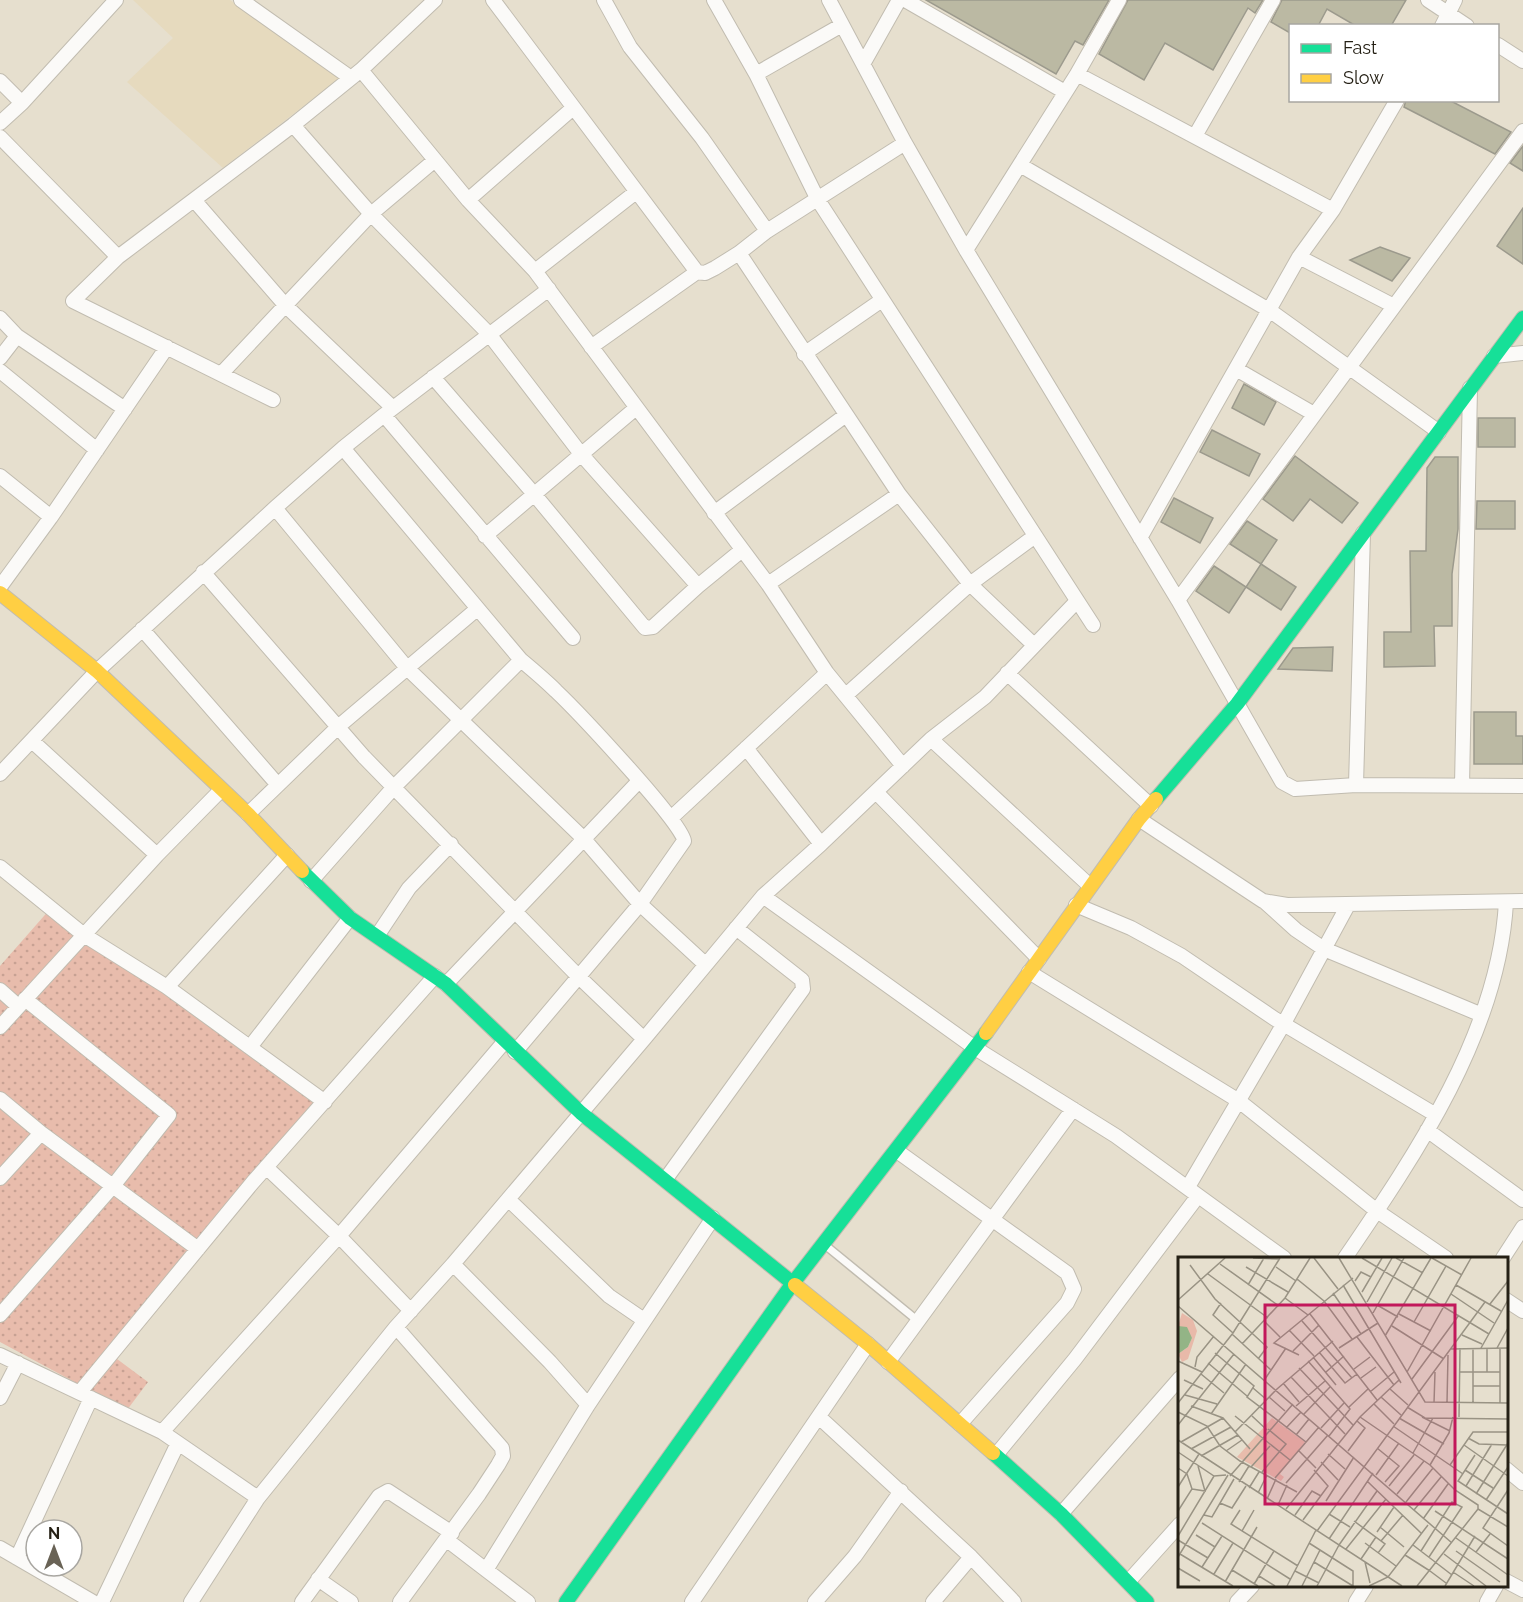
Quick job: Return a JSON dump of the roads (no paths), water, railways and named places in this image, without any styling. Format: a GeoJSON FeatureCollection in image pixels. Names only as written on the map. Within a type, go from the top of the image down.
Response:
{"type":"FeatureCollection","features":[{"type":"Feature","properties":{"kind":"street"},"geometry":{"type":"LineString","coordinates":[[241,0],[356,74],[435,160],[468,200],[535,271],[768,584],[827,673],[903,766]]}},
{"type":"Feature","properties":{"kind":"street"},"geometry":{"type":"LineString","coordinates":[[273,400],[73,301],[118,257],[293,125],[356,74],[435,0]]}},
{"type":"Feature","properties":{"kind":"street"},"geometry":{"type":"LineString","coordinates":[[493,0],[697,272]]}},
{"type":"Feature","properties":{"kind":"street"},"geometry":{"type":"LineString","coordinates":[[604,0],[630,47],[702,138],[767,231]]}},
{"type":"Feature","properties":{"kind":"street"},"geometry":{"type":"LineString","coordinates":[[714,0],[756,74],[818,200],[1093,625]]}},
{"type":"Feature","properties":{"kind":"street"},"geometry":{"type":"LineString","coordinates":[[829,0],[905,143],[966,250],[1178,600],[1282,782],[1295,789],[1356,785],[1523,786]]}},
{"type":"Feature","properties":{"kind":"street"},"geometry":{"type":"LineString","coordinates":[[863,64],[899,0]]}},
{"type":"Feature","properties":{"kind":"street"},"geometry":{"type":"LineString","coordinates":[[904,0],[1065,92]]}},
{"type":"Feature","properties":{"kind":"street"},"geometry":{"type":"LineString","coordinates":[[966,250],[1077,74],[1119,0]]}},
{"type":"Feature","properties":{"kind":"street"},"geometry":{"type":"LineString","coordinates":[[1195,136],[1273,0]]}},
{"type":"Feature","properties":{"kind":"street"},"geometry":{"type":"LineString","coordinates":[[1428,0],[1445,20],[1460,24]]}},
{"type":"Feature","properties":{"kind":"street"},"geometry":{"type":"LineString","coordinates":[[1445,20],[1455,0]]}},
{"type":"Feature","properties":{"kind":"street"},"geometry":{"type":"LineString","coordinates":[[0,123],[22,103],[109,2]]}},
{"type":"Feature","properties":{"kind":"street"},"geometry":{"type":"LineString","coordinates":[[756,74],[842,25]]}},
{"type":"Feature","properties":{"kind":"street"},"geometry":{"type":"LineString","coordinates":[[1499,46],[1523,61]]}},
{"type":"Feature","properties":{"kind":"street"},"geometry":{"type":"LineString","coordinates":[[1077,74],[1333,210]]}},
{"type":"Feature","properties":{"kind":"street"},"geometry":{"type":"LineString","coordinates":[[0,81],[22,103]]}},
{"type":"Feature","properties":{"kind":"street"},"geometry":{"type":"LineString","coordinates":[[1140,538],[1299,257],[1333,210],[1396,102]]}},
{"type":"Feature","properties":{"kind":"street"},"geometry":{"type":"LineString","coordinates":[[468,200],[573,108]]}},
{"type":"Feature","properties":{"kind":"street"},"geometry":{"type":"LineString","coordinates":[[293,125],[371,214],[489,334],[581,454],[698,586]]}},
{"type":"Feature","properties":{"kind":"street"},"geometry":{"type":"LineString","coordinates":[[1178,600],[1523,131]]}},
{"type":"Feature","properties":{"kind":"street"},"geometry":{"type":"LineString","coordinates":[[0,136],[118,257]]}},
{"type":"Feature","properties":{"kind":"street"},"geometry":{"type":"LineString","coordinates":[[591,347],[697,272],[705,273],[739,254],[767,231],[905,143]]}},
{"type":"Feature","properties":{"kind":"street"},"geometry":{"type":"LineString","coordinates":[[221,374],[371,214],[435,160]]}},
{"type":"Feature","properties":{"kind":"street"},"geometry":{"type":"LineString","coordinates":[[1020,165],[1269,310],[1438,432]]}},
{"type":"Feature","properties":{"kind":"street"},"geometry":{"type":"LineString","coordinates":[[535,271],[636,192]]}},
{"type":"Feature","properties":{"kind":"street"},"geometry":{"type":"LineString","coordinates":[[194,200],[286,306],[389,411],[485,536],[573,638]]}},
{"type":"Feature","properties":{"kind":"street"},"geometry":{"type":"LineString","coordinates":[[739,254],[899,494],[970,584],[1034,645]]}},
{"type":"Feature","properties":{"kind":"street"},"geometry":{"type":"LineString","coordinates":[[1299,257],[1394,306]]}},
{"type":"Feature","properties":{"kind":"street"},"geometry":{"type":"LineString","coordinates":[[0,774],[97,671],[275,508],[389,411],[549,289]]}},
{"type":"Feature","properties":{"kind":"street"},"geometry":{"type":"LineString","coordinates":[[804,354],[882,300]]}},
{"type":"Feature","properties":{"kind":"street"},"geometry":{"type":"LineString","coordinates":[[0,318],[18,336],[125,409]]}},
{"type":"Feature","properties":{"kind":"street"},"geometry":{"type":"LineString","coordinates":[[566,1602],[793,1282],[975,1048],[1139,819],[1237,704],[1523,318]]}},
{"type":"Feature","properties":{"kind":"street"},"geometry":{"type":"LineString","coordinates":[[0,358],[18,336]]}},
{"type":"Feature","properties":{"kind":"street"},"geometry":{"type":"LineString","coordinates":[[0,587],[51,517],[167,347]]}},
{"type":"Feature","properties":{"kind":"street"},"geometry":{"type":"LineString","coordinates":[[1494,356],[1523,353]]}},
{"type":"Feature","properties":{"kind":"street"},"geometry":{"type":"LineString","coordinates":[[1236,369],[1314,414]]}},
{"type":"Feature","properties":{"kind":"street"},"geometry":{"type":"LineString","coordinates":[[0,371],[97,450]]}},
{"type":"Feature","properties":{"kind":"street"},"geometry":{"type":"LineString","coordinates":[[433,377],[645,628],[653,627],[742,550]]}},
{"type":"Feature","properties":{"kind":"street"},"geometry":{"type":"LineString","coordinates":[[1462,785],[1470,388]]}},
{"type":"Feature","properties":{"kind":"street"},"geometry":{"type":"LineString","coordinates":[[485,536],[636,408]]}},
{"type":"Feature","properties":{"kind":"street"},"geometry":{"type":"LineString","coordinates":[[714,513],[846,416]]}},
{"type":"Feature","properties":{"kind":"street"},"geometry":{"type":"LineString","coordinates":[[343,448],[521,660],[556,690],[639,781],[671,818],[684,841],[640,904],[515,1052]]}},
{"type":"Feature","properties":{"kind":"street"},"geometry":{"type":"LineString","coordinates":[[0,476],[51,517]]}},
{"type":"Feature","properties":{"kind":"street"},"geometry":{"type":"LineString","coordinates":[[768,584],[899,494]]}},
{"type":"Feature","properties":{"kind":"street"},"geometry":{"type":"LineString","coordinates":[[275,508],[407,668],[583,838],[640,904],[705,964]]}},
{"type":"Feature","properties":{"kind":"street"},"geometry":{"type":"LineString","coordinates":[[1356,785],[1363,533]]}},
{"type":"Feature","properties":{"kind":"street"},"geometry":{"type":"LineString","coordinates":[[846,694],[970,584],[1035,536]]}},
{"type":"Feature","properties":{"kind":"street"},"geometry":{"type":"LineString","coordinates":[[203,572],[364,757],[578,976],[645,1039]]}},
{"type":"Feature","properties":{"kind":"street"},"geometry":{"type":"LineString","coordinates":[[0,593],[97,671],[248,814],[311,881],[350,918],[440,980],[581,1113],[868,1344],[1061,1514],[1148,1602]]}},
{"type":"Feature","properties":{"kind":"street"},"geometry":{"type":"LineString","coordinates":[[191,1602],[258,1498],[396,1327],[453,1264],[645,1039],[763,896],[822,844],[931,739],[985,697],[1077,602]]}},
{"type":"Feature","properties":{"kind":"street"},"geometry":{"type":"LineString","coordinates":[[248,814],[339,726],[477,609]]}},
{"type":"Feature","properties":{"kind":"street"},"geometry":{"type":"LineString","coordinates":[[142,629],[278,785]]}},
{"type":"Feature","properties":{"kind":"street"},"geometry":{"type":"LineString","coordinates":[[311,881],[394,787],[521,660]]}},
{"type":"Feature","properties":{"kind":"street"},"geometry":{"type":"LineString","coordinates":[[671,818],[827,673]]}},
{"type":"Feature","properties":{"kind":"street"},"geometry":{"type":"LineString","coordinates":[[1006,673],[1151,806]]}},
{"type":"Feature","properties":{"kind":"street"},"geometry":{"type":"LineString","coordinates":[[931,739],[1090,886]]}},
{"type":"Feature","properties":{"kind":"street"},"geometry":{"type":"LineString","coordinates":[[32,741],[157,855]]}},
{"type":"Feature","properties":{"kind":"street"},"geometry":{"type":"LineString","coordinates":[[746,748],[822,844]]}},
{"type":"Feature","properties":{"kind":"street"},"geometry":{"type":"LineString","coordinates":[[0,752],[11,762]]}},
{"type":"Feature","properties":{"kind":"street"},"geometry":{"type":"LineString","coordinates":[[17,1557],[85,1395],[198,1248],[266,1167],[440,980],[516,910],[639,781]]}},
{"type":"Feature","properties":{"kind":"street"},"geometry":{"type":"LineString","coordinates":[[0,1026],[157,855],[221,790]]}},
{"type":"Feature","properties":{"kind":"street"},"geometry":{"type":"LineString","coordinates":[[876,792],[1039,959]]}},
{"type":"Feature","properties":{"kind":"street"},"geometry":{"type":"LineString","coordinates":[[1139,819],[1263,901],[1296,930],[1324,949],[1482,1015]]}},
{"type":"Feature","properties":{"kind":"street"},"geometry":{"type":"LineString","coordinates":[[377,936],[409,888],[451,844]]}},
{"type":"Feature","properties":{"kind":"street"},"geometry":{"type":"LineString","coordinates":[[166,987],[287,855]]}},
{"type":"Feature","properties":{"kind":"street"},"geometry":{"type":"LineString","coordinates":[[0,867],[84,935],[166,987],[325,1102]]}},
{"type":"Feature","properties":{"kind":"street"},"geometry":{"type":"LineString","coordinates":[[763,896],[975,1048],[1116,1136],[1278,1257]]}},
{"type":"Feature","properties":{"kind":"street"},"geometry":{"type":"LineString","coordinates":[[1263,901],[1287,905],[1523,901]]}},
{"type":"Feature","properties":{"kind":"street"},"geometry":{"type":"LineString","coordinates":[[1346,1257],[1436,1115],[1476,1031],[1496,970],[1505,926],[1506,902]]}},
{"type":"Feature","properties":{"kind":"street"},"geometry":{"type":"LineString","coordinates":[[996,1455],[1075,1359],[1193,1192],[1239,1101],[1348,905]]}},
{"type":"Feature","properties":{"kind":"street"},"geometry":{"type":"LineString","coordinates":[[1076,906],[1131,928],[1182,956],[1283,1025],[1436,1115]]}},
{"type":"Feature","properties":{"kind":"street"},"geometry":{"type":"LineString","coordinates":[[250,1047],[350,918]]}},
{"type":"Feature","properties":{"kind":"street"},"geometry":{"type":"LineString","coordinates":[[665,1180],[803,989],[802,980],[736,928]]}},
{"type":"Feature","properties":{"kind":"street"},"geometry":{"type":"LineString","coordinates":[[1029,972],[1239,1101],[1377,1211],[1445,1257]]}},
{"type":"Feature","properties":{"kind":"street"},"geometry":{"type":"LineString","coordinates":[[0,990],[22,1003],[169,1115],[113,1186],[0,1315]]}},
{"type":"Feature","properties":{"kind":"street"},"geometry":{"type":"LineString","coordinates":[[162,1432],[339,1236],[505,1041]]}},
{"type":"Feature","properties":{"kind":"street"},"geometry":{"type":"LineString","coordinates":[[0,1099],[41,1133],[198,1248]]}},
{"type":"Feature","properties":{"kind":"street"},"geometry":{"type":"LineString","coordinates":[[888,1362],[1073,1109]]}},
{"type":"Feature","properties":{"kind":"street"},"geometry":{"type":"LineString","coordinates":[[1427,1130],[1523,1200]]}},
{"type":"Feature","properties":{"kind":"street"},"geometry":{"type":"LineString","coordinates":[[0,1178],[41,1133]]}},
{"type":"Feature","properties":{"kind":"street"},"geometry":{"type":"LineString","coordinates":[[897,1150],[1067,1273],[1074,1289],[1067,1303],[960,1424]]}},
{"type":"Feature","properties":{"kind":"street"},"geometry":{"type":"LineString","coordinates":[[266,1167],[339,1236],[411,1311]]}},
{"type":"Feature","properties":{"kind":"street"},"geometry":{"type":"LineString","coordinates":[[508,1199],[609,1296],[645,1320]]}},
{"type":"Feature","properties":{"kind":"street"},"geometry":{"type":"LineString","coordinates":[[486,1570],[588,1405],[713,1218]]}},
{"type":"Feature","properties":{"kind":"street"},"geometry":{"type":"LineString","coordinates":[[1504,1257],[1523,1227]]}},
{"type":"Feature","properties":{"kind":"street"},"geometry":{"type":"LineString","coordinates":[[453,1264],[550,1362],[588,1405]]}},
{"type":"Feature","properties":{"kind":"street"},"geometry":{"type":"LineString","coordinates":[[1508,1301],[1523,1311]]}},
{"type":"Feature","properties":{"kind":"street"},"geometry":{"type":"LineString","coordinates":[[396,1327],[502,1448],[503,1456],[449,1536],[400,1602]]}},
{"type":"Feature","properties":{"kind":"street"},"geometry":{"type":"LineString","coordinates":[[692,1602],[868,1344]]}},
{"type":"Feature","properties":{"kind":"street"},"geometry":{"type":"LineString","coordinates":[[0,1355],[162,1432],[258,1498]]}},
{"type":"Feature","properties":{"kind":"street"},"geometry":{"type":"LineString","coordinates":[[0,1398],[18,1363]]}},
{"type":"Feature","properties":{"kind":"street"},"geometry":{"type":"LineString","coordinates":[[1061,1514],[1178,1379]]}},
{"type":"Feature","properties":{"kind":"street"},"geometry":{"type":"LineString","coordinates":[[819,1417],[971,1557],[1014,1602]]}},
{"type":"Feature","properties":{"kind":"street"},"geometry":{"type":"LineString","coordinates":[[102,1602],[178,1443]]}},
{"type":"Feature","properties":{"kind":"street"},"geometry":{"type":"LineString","coordinates":[[1508,1471],[1523,1483]]}},
{"type":"Feature","properties":{"kind":"street"},"geometry":{"type":"LineString","coordinates":[[302,1602],[379,1496],[388,1491],[449,1536],[486,1570],[528,1602]]}},
{"type":"Feature","properties":{"kind":"street"},"geometry":{"type":"LineString","coordinates":[[815,1602],[855,1556],[901,1491]]}},
{"type":"Feature","properties":{"kind":"street"},"geometry":{"type":"LineString","coordinates":[[1128,1582],[1178,1525]]}},
{"type":"Feature","properties":{"kind":"street"},"geometry":{"type":"LineString","coordinates":[[0,1548],[93,1602]]}},
{"type":"Feature","properties":{"kind":"street"},"geometry":{"type":"LineString","coordinates":[[933,1602],[971,1557]]}},
{"type":"Feature","properties":{"kind":"street"},"geometry":{"type":"LineString","coordinates":[[318,1579],[351,1602]]}},
{"type":"Feature","properties":{"kind":"street"},"geometry":{"type":"LineString","coordinates":[[1508,1582],[1523,1590]]}},
{"type":"Feature","properties":{"kind":"street"},"geometry":{"type":"LineString","coordinates":[[1237,1602],[1251,1587]]}},
{"type":"Feature","properties":{"kind":"street"},"geometry":{"type":"LineString","coordinates":[[1356,1602],[1365,1587]]}},
{"type":"Feature","properties":{"kind":"street"},"geometry":{"type":"LineString","coordinates":[[1487,1602],[1495,1587]]}},
{"type":"Feature","properties":{"kind":"lane"},"geometry":{"type":"LineString","coordinates":[[823,1244],[918,1321]]}}]}
